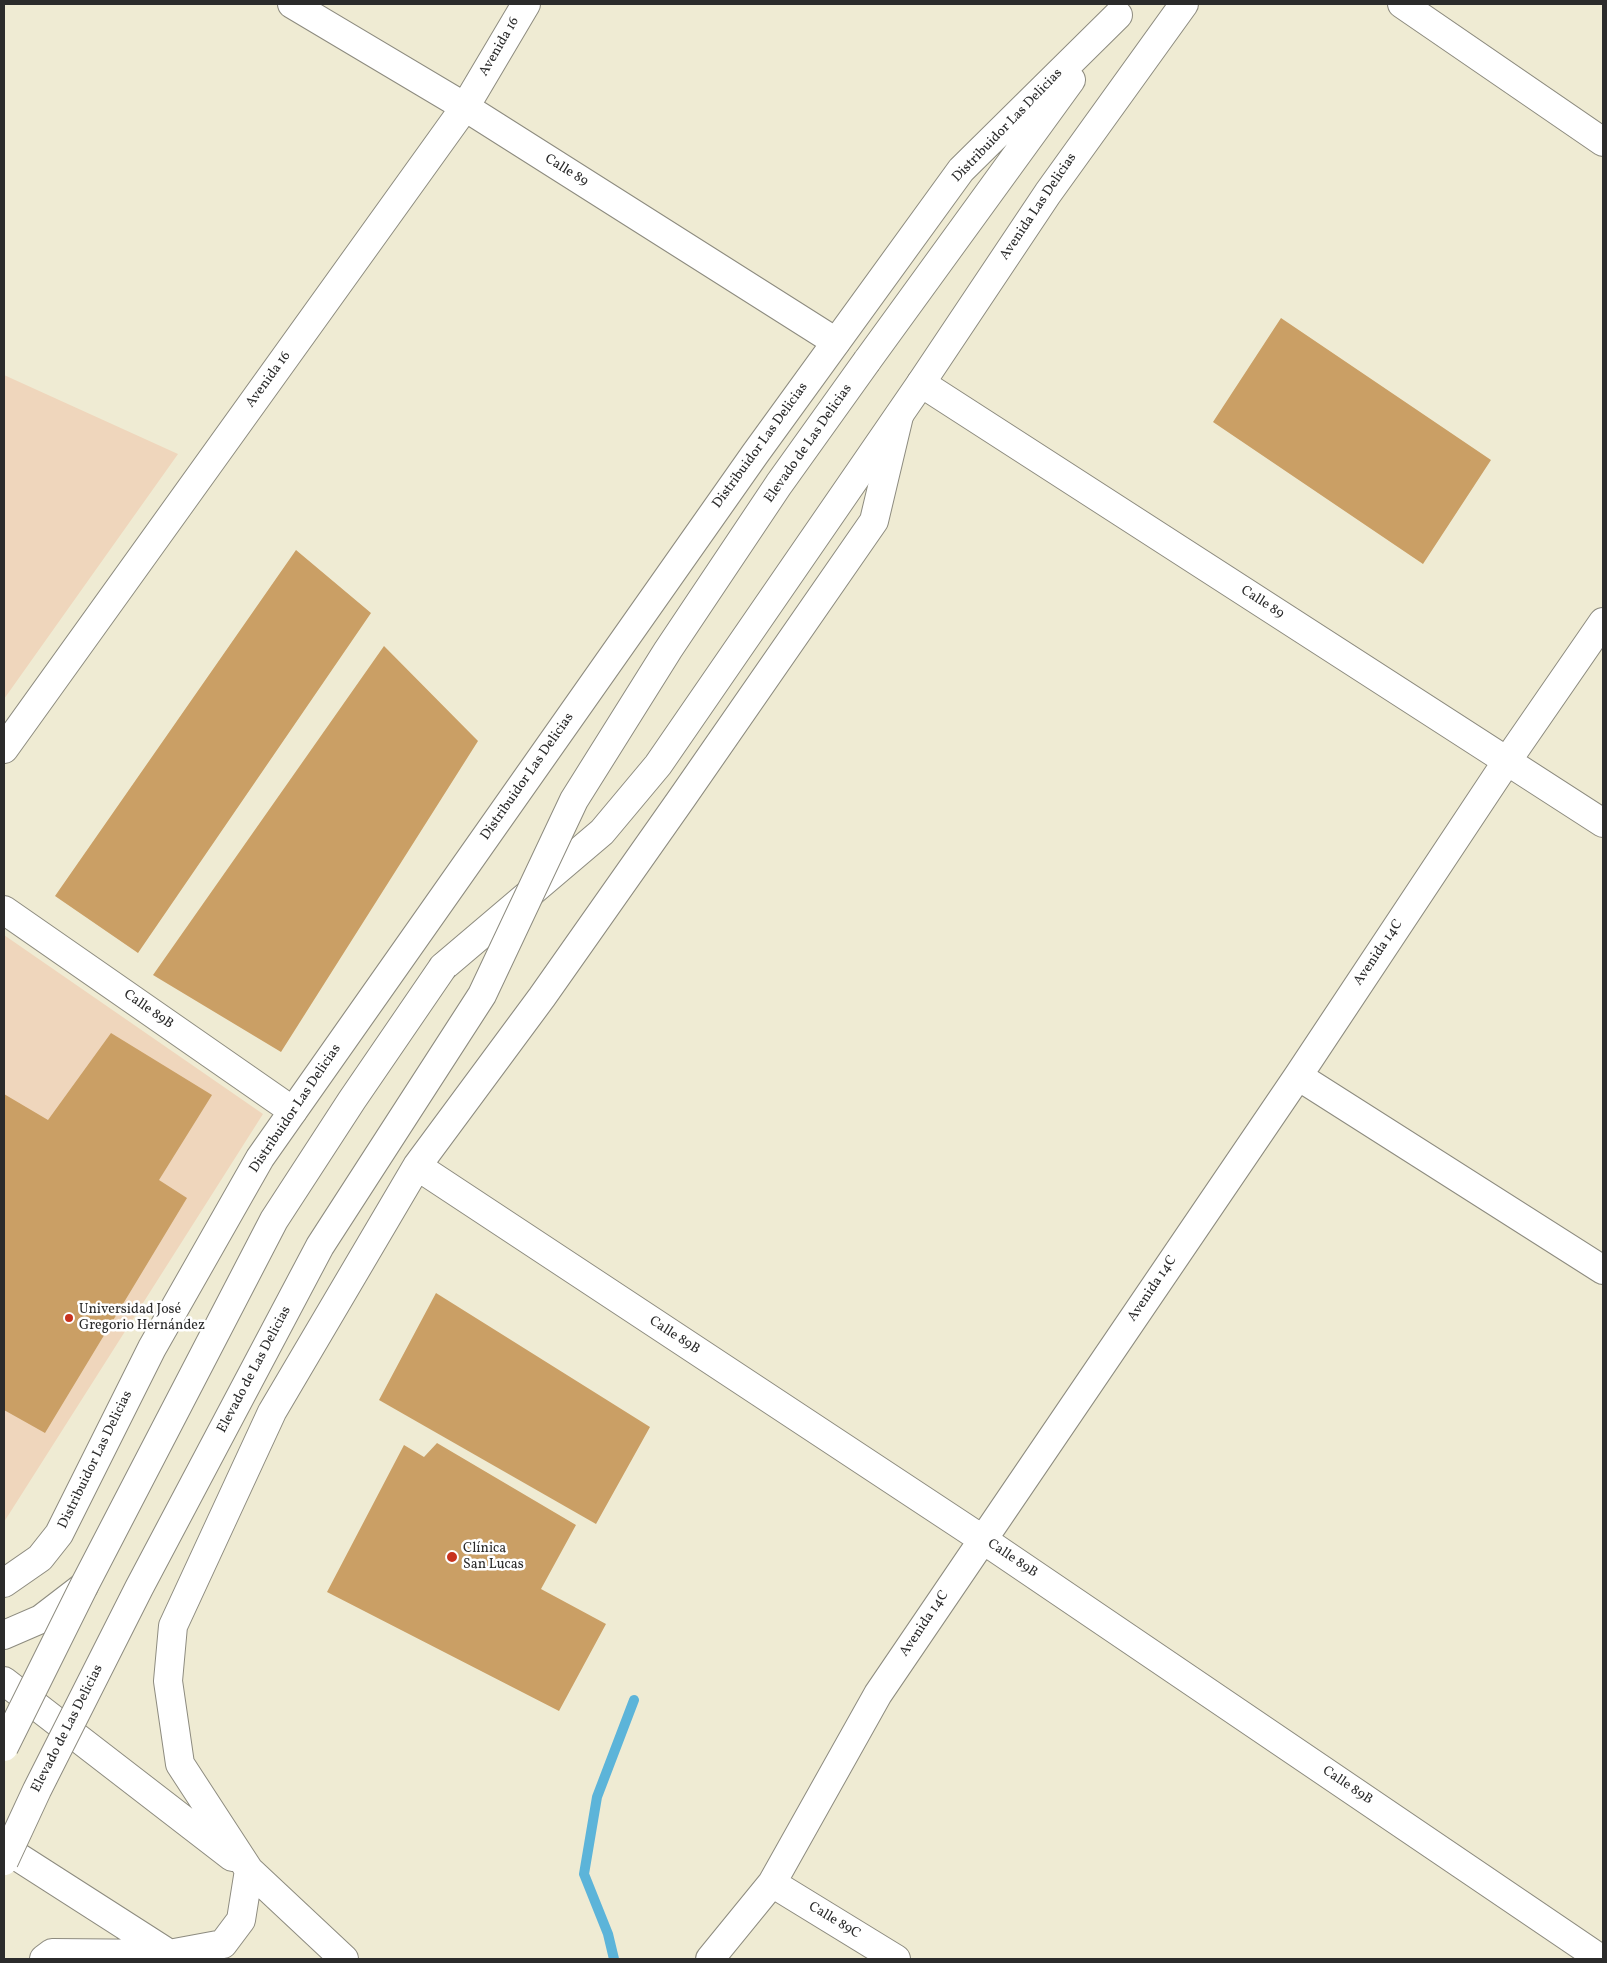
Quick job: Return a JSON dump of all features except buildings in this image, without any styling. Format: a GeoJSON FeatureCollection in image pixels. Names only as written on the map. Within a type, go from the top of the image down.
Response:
{"type":"FeatureCollection","features":[{"type":"Feature","properties":{"kind":"street","name":"Calle 89"},"geometry":{"type":"LineString","coordinates":[[292,4],[465,107],[836,342]]}},
{"type":"Feature","properties":{"kind":"street","name":"Avenida 16"},"geometry":{"type":"LineString","coordinates":[[4,749],[465,107],[526,4]]}},
{"type":"Feature","properties":{"kind":"street","name":"Avenida Las Delicias"},"geometry":{"type":"LineString","coordinates":[[900,414],[1048,193],[1184,4]]}},
{"type":"Feature","properties":{"kind":"street"},"geometry":{"type":"LineString","coordinates":[[1402,4],[1603,142]]}},
{"type":"Feature","properties":{"kind":"street","name":"Distribuidor Las Delicias"},"geometry":{"type":"LineString","coordinates":[[4,1582],[40,1558],[59,1534],[152,1348],[260,1158],[755,454],[961,170],[1122,9]]}},
{"type":"Feature","properties":{"kind":"street","name":"Elevado de Las Delicias"},"geometry":{"type":"LineString","coordinates":[[4,1861],[37,1790],[139,1588],[320,1246],[482,996],[574,800],[679,633],[779,484],[1122,9]]}},
{"type":"Feature","properties":{"kind":"street","name":"Calle 89"},"geometry":{"type":"LineString","coordinates":[[921,383],[1603,823]]}},
{"type":"Feature","properties":{"kind":"street"},"geometry":{"type":"LineString","coordinates":[[4,1747],[84,1586],[274,1220],[352,1100],[443,967],[602,832],[658,765],[900,414]]}},
{"type":"Feature","properties":{"kind":"street"},"geometry":{"type":"LineString","coordinates":[[44,1959],[52,1953],[177,1957],[223,1944],[241,1920],[249,1870],[180,1764],[168,1681],[172,1626],[272,1412],[417,1166],[564,965],[874,521],[900,414]]}},
{"type":"Feature","properties":{"kind":"street","name":"Avenida 14C"},"geometry":{"type":"LineString","coordinates":[[710,1959],[772,1883],[878,1694],[1298,1076],[1603,622]]}},
{"type":"Feature","properties":{"kind":"street","name":"Calle 89B"},"geometry":{"type":"LineString","coordinates":[[4,910],[293,1111]]}},
{"type":"Feature","properties":{"kind":"street"},"geometry":{"type":"LineString","coordinates":[[1298,1076],[1601,1262]]}},
{"type":"Feature","properties":{"kind":"street","name":"Calle 89B"},"geometry":{"type":"LineString","coordinates":[[417,1166],[982,1539],[1601,1959]]}},
{"type":"Feature","properties":{"kind":"street"},"geometry":{"type":"LineString","coordinates":[[4,1635],[42,1619],[84,1586]]}},
{"type":"Feature","properties":{"kind":"street"},"geometry":{"type":"LineString","coordinates":[[4,1681],[249,1870],[344,1959]]}},
{"type":"Feature","properties":{"kind":"street"},"geometry":{"type":"LineString","coordinates":[[4,1848],[177,1957]]}},
{"type":"Feature","properties":{"kind":"street","name":"Calle 89C"},"geometry":{"type":"LineString","coordinates":[[772,1883],[896,1959]]}},
{"type":"Feature","properties":{"kind":"shaded area"},"geometry":{"type":"Polygon","coordinates":[[[4,375],[178,454],[4,699],[4,375]]]}},
{"type":"Feature","properties":{"kind":"shaded area","name":"Universidad José Gregorio Hernández"},"geometry":{"type":"Polygon","coordinates":[[[4,935],[263,1114],[4,1522],[4,935]]]}},
{"type":"Feature","properties":{"kind":"waterway"},"geometry":{"type":"LineString","coordinates":[[614,1959],[608,1934],[584,1874],[597,1797],[634,1700]]}},
{"type":"Feature","properties":{"kind":"place","name":"Universidad José Gregorio Hernández"},"geometry":{"type":"Point","coordinates":[69,1318]}},
{"type":"Feature","properties":{"kind":"place","name":"Clínica San Lucas"},"geometry":{"type":"Point","coordinates":[452,1557]}}]}
